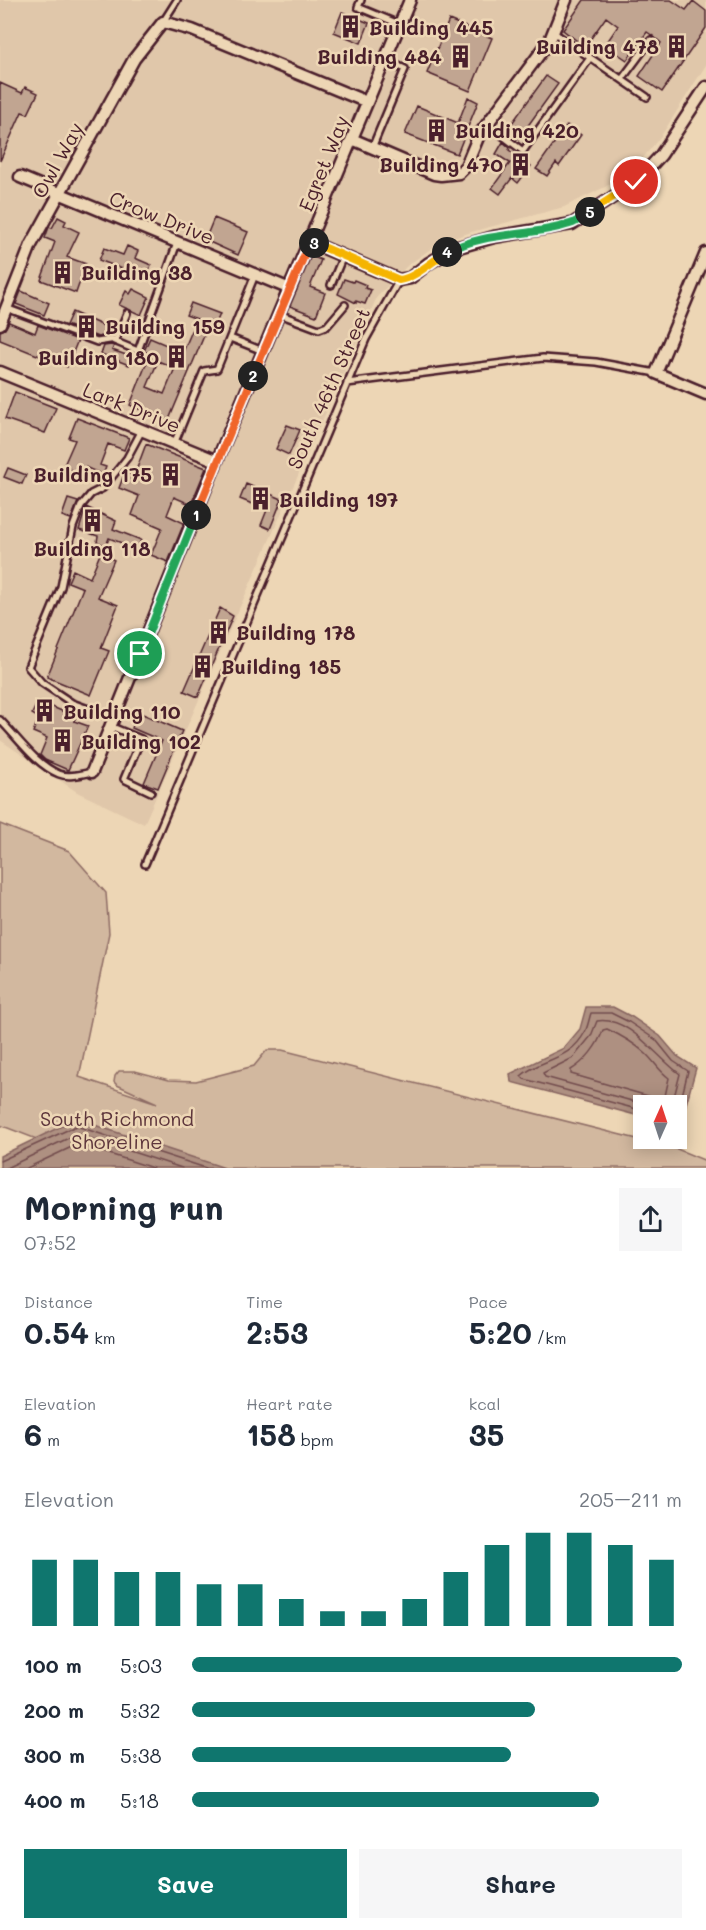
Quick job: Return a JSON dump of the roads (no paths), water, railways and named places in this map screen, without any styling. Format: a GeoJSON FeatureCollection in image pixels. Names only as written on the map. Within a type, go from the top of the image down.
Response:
{"type":"FeatureCollection","features":[{"type":"Feature","properties":{"kind":"street","name":"Egret Way"},"geometry":{"type":"LineString","coordinates":[[92,772],[217,461],[410,0]]}},
{"type":"Feature","properties":{"kind":"street"},"geometry":{"type":"LineString","coordinates":[[352,139],[434,174],[459,173],[466,166],[479,135],[550,40],[566,0]]}},
{"type":"Feature","properties":{"kind":"street"},"geometry":{"type":"LineString","coordinates":[[163,22],[192,30],[367,102]]}},
{"type":"Feature","properties":{"kind":"street","name":"Owl Way"},"geometry":{"type":"LineString","coordinates":[[0,324],[31,245],[134,59],[163,22]]}},
{"type":"Feature","properties":{"kind":"street"},"geometry":{"type":"LineString","coordinates":[[310,242],[399,280],[410,278],[429,263],[455,248],[494,237],[572,224],[636,182],[661,155],[706,87]]}},
{"type":"Feature","properties":{"kind":"street","name":"Crow Drive"},"geometry":{"type":"LineString","coordinates":[[20,177],[290,289]]}},
{"type":"Feature","properties":{"kind":"street"},"geometry":{"type":"LineString","coordinates":[[706,253],[656,373],[706,394]]}},
{"type":"Feature","properties":{"kind":"street","name":"Lark Drive"},"geometry":{"type":"LineString","coordinates":[[0,372],[217,461]]}},
{"type":"Feature","properties":{"kind":"lane"},"geometry":{"type":"LineString","coordinates":[[163,22],[177,0]]}},
{"type":"Feature","properties":{"kind":"lane"},"geometry":{"type":"LineString","coordinates":[[361,0],[358,7],[400,24]]}},
{"type":"Feature","properties":{"kind":"lane"},"geometry":{"type":"LineString","coordinates":[[553,32],[647,97]]}},
{"type":"Feature","properties":{"kind":"lane"},"geometry":{"type":"LineString","coordinates":[[622,79],[651,40]]}},
{"type":"Feature","properties":{"kind":"lane"},"geometry":{"type":"LineString","coordinates":[[487,124],[523,151],[591,58]]}},
{"type":"Feature","properties":{"kind":"lane"},"geometry":{"type":"LineString","coordinates":[[372,148],[405,69],[385,59]]}},
{"type":"Feature","properties":{"kind":"lane"},"geometry":{"type":"LineString","coordinates":[[6,308],[97,342],[114,340],[138,351],[177,243]]}},
{"type":"Feature","properties":{"kind":"lane"},"geometry":{"type":"LineString","coordinates":[[331,285],[343,256]]}},
{"type":"Feature","properties":{"kind":"lane"},"geometry":{"type":"LineString","coordinates":[[174,444],[204,371],[217,369],[255,275]]}},
{"type":"Feature","properties":{"kind":"lane","name":"South 46th Street"},"geometry":{"type":"LineString","coordinates":[[145,864],[366,339],[399,280]]}},
{"type":"Feature","properties":{"kind":"lane"},"geometry":{"type":"LineString","coordinates":[[279,314],[319,329],[327,326],[345,305]]}},
{"type":"Feature","properties":{"kind":"lane"},"geometry":{"type":"LineString","coordinates":[[114,340],[119,335],[128,313]]}},
{"type":"Feature","properties":{"kind":"lane"},"geometry":{"type":"LineString","coordinates":[[230,338],[263,351]]}},
{"type":"Feature","properties":{"kind":"lane"},"geometry":{"type":"LineString","coordinates":[[347,383],[543,358],[596,362],[656,373]]}},
{"type":"Feature","properties":{"kind":"lane"},"geometry":{"type":"LineString","coordinates":[[142,430],[127,458],[103,488],[92,494],[81,506],[73,527],[62,587],[28,667],[42,682],[72,703],[141,739],[124,779],[151,792]]}},
{"type":"Feature","properties":{"kind":"lane"},"geometry":{"type":"LineString","coordinates":[[0,720],[35,758],[60,774],[76,775],[92,772]]}},
{"type":"Feature","properties":{"kind":"water"},"geometry":{"type":"Polygon","coordinates":[[[586,1007],[613,1007],[632,1017],[660,1036],[677,1056],[696,1068],[687,1101],[687,1095],[633,1095],[633,1114],[511,1082],[510,1074],[564,1048],[580,1029],[586,1007]]]}},
{"type":"Feature","properties":{"kind":"water"},"geometry":{"type":"Polygon","coordinates":[[[76,1119],[225,1168],[0,1168],[0,1156],[76,1119]]]}},
{"type":"Feature","properties":{"kind":"place","name":"Building 445"},"geometry":{"type":"Point","coordinates":[351,27]}},
{"type":"Feature","properties":{"kind":"place","name":"Building 478"},"geometry":{"type":"Point","coordinates":[677,46]}},
{"type":"Feature","properties":{"kind":"place","name":"Building 484"},"geometry":{"type":"Point","coordinates":[460,56]}},
{"type":"Feature","properties":{"kind":"place","name":"Building 420"},"geometry":{"type":"Point","coordinates":[437,130]}},
{"type":"Feature","properties":{"kind":"place","name":"Building 470"},"geometry":{"type":"Point","coordinates":[521,164]}},
{"type":"Feature","properties":{"kind":"place","name":"Building 38"},"geometry":{"type":"Point","coordinates":[63,272]}},
{"type":"Feature","properties":{"kind":"place","name":"Building 159"},"geometry":{"type":"Point","coordinates":[87,326]}},
{"type":"Feature","properties":{"kind":"place","name":"Building 180"},"geometry":{"type":"Point","coordinates":[177,357]}},
{"type":"Feature","properties":{"kind":"place","name":"Building 175"},"geometry":{"type":"Point","coordinates":[170,474]}},
{"type":"Feature","properties":{"kind":"place","name":"Building 197"},"geometry":{"type":"Point","coordinates":[261,499]}},
{"type":"Feature","properties":{"kind":"place","name":"Building 118"},"geometry":{"type":"Point","coordinates":[92,521]}},
{"type":"Feature","properties":{"kind":"place","name":"Building 178"},"geometry":{"type":"Point","coordinates":[218,632]}},
{"type":"Feature","properties":{"kind":"place","name":"Building 185"},"geometry":{"type":"Point","coordinates":[203,666]}},
{"type":"Feature","properties":{"kind":"place","name":"Building 110"},"geometry":{"type":"Point","coordinates":[45,711]}},
{"type":"Feature","properties":{"kind":"place","name":"Building 102"},"geometry":{"type":"Point","coordinates":[63,741]}},
{"type":"Feature","properties":{"kind":"park label","name":"South Richmond Shoreline"},"geometry":{"type":"Point","coordinates":[117,1130]}}]}
